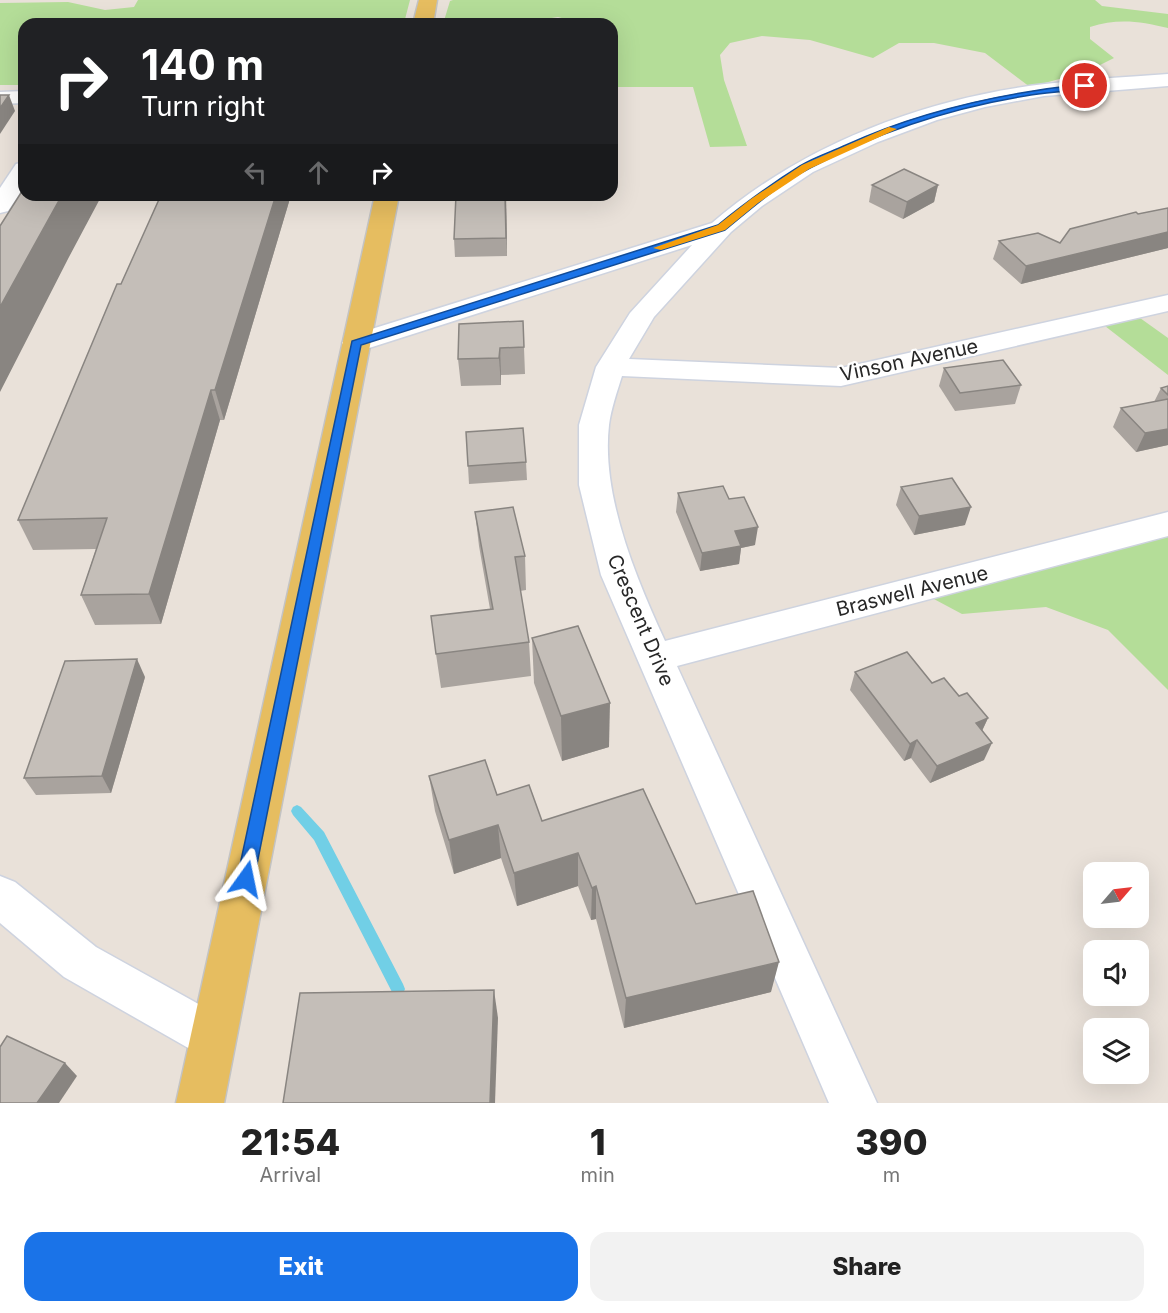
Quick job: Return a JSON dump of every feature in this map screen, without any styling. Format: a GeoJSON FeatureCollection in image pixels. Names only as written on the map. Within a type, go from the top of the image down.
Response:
{"type":"FeatureCollection","features":[{"type":"Feature","properties":{"kind":"main road"},"geometry":{"type":"LineString","coordinates":[[424,18],[428,0]]}},
{"type":"Feature","properties":{"kind":"main road"},"geometry":{"type":"LineString","coordinates":[[200,1103],[386,201]]}},
{"type":"Feature","properties":{"kind":"street","name":"Crescent Drive"},"geometry":{"type":"LineString","coordinates":[[853,1103],[618,575],[595,485],[594,425],[610,367],[643,313],[722,227],[754,201],[805,167],[870,137],[929,115],[985,100],[1044,90],[1168,80]]}},
{"type":"Feature","properties":{"kind":"street"},"geometry":{"type":"LineString","coordinates":[[0,98],[18,97]]}},
{"type":"Feature","properties":{"kind":"street"},"geometry":{"type":"LineString","coordinates":[[0,206],[18,179]]}},
{"type":"Feature","properties":{"kind":"street"},"geometry":{"type":"LineString","coordinates":[[356,343],[722,227]]}},
{"type":"Feature","properties":{"kind":"street","name":"Vinson Avenue"},"geometry":{"type":"LineString","coordinates":[[610,367],[840,377],[1168,303]]}},
{"type":"Feature","properties":{"kind":"street","name":"Braswell Avenue"},"geometry":{"type":"LineString","coordinates":[[656,657],[1168,524]]}},
{"type":"Feature","properties":{"kind":"street"},"geometry":{"type":"LineString","coordinates":[[0,897],[80,962],[213,1037]]}},
{"type":"Feature","properties":{"kind":"green space"},"geometry":{"type":"Polygon","coordinates":[[[138,0],[410,0],[405,18],[18,18],[18,85],[0,85],[0,3],[68,2],[105,10],[134,7],[138,0]]]}},
{"type":"Feature","properties":{"kind":"green space"},"geometry":{"type":"Polygon","coordinates":[[[1095,0],[1102,6],[1168,14],[1168,28],[1129,22],[1110,22],[1090,27],[1090,39],[1114,58],[1096,67],[1108,80],[1081,82],[1063,78],[1030,87],[985,53],[934,43],[899,43],[873,58],[810,40],[762,36],[730,43],[720,55],[724,80],[747,146],[710,147],[693,87],[618,87],[618,18],[445,18],[450,1],[1095,0]]]}},
{"type":"Feature","properties":{"kind":"green space"},"geometry":{"type":"Polygon","coordinates":[[[1140,318],[1168,338],[1168,375],[1105,326],[1140,318]]]}},
{"type":"Feature","properties":{"kind":"green space"},"geometry":{"type":"Polygon","coordinates":[[[1168,534],[1168,690],[1108,630],[1046,607],[962,614],[932,598],[1168,534]]]}},
{"type":"Feature","properties":{"kind":"building"},"geometry":{"type":"Polygon","coordinates":[[[0,95],[9,95],[0,108],[0,95]]]}},
{"type":"Feature","properties":{"kind":"building"},"geometry":{"type":"Polygon","coordinates":[[[904,169],[938,185],[907,202],[872,185],[904,169]]]}},
{"type":"Feature","properties":{"kind":"building"},"geometry":{"type":"Polygon","coordinates":[[[18,198],[18,201],[59,201],[0,307],[0,226],[18,198]]]}},
{"type":"Feature","properties":{"kind":"building"},"geometry":{"type":"Polygon","coordinates":[[[158,201],[274,201],[215,390],[211,390],[149,594],[81,595],[107,518],[18,520],[117,284],[121,284],[158,201]]]}},
{"type":"Feature","properties":{"kind":"building"},"geometry":{"type":"Polygon","coordinates":[[[456,201],[505,201],[506,238],[454,239],[456,201]]]}},
{"type":"Feature","properties":{"kind":"building"},"geometry":{"type":"Polygon","coordinates":[[[1168,208],[1168,232],[1026,266],[999,241],[1038,233],[1060,243],[1070,229],[1136,212],[1138,214],[1168,208]]]}},
{"type":"Feature","properties":{"kind":"building"},"geometry":{"type":"Polygon","coordinates":[[[523,321],[524,347],[500,348],[499,358],[458,359],[459,324],[523,321]]]}},
{"type":"Feature","properties":{"kind":"building"},"geometry":{"type":"Polygon","coordinates":[[[1003,360],[1021,385],[960,393],[944,368],[1003,360]]]}},
{"type":"Feature","properties":{"kind":"building"},"geometry":{"type":"Polygon","coordinates":[[[1168,386],[1168,395],[1161,388],[1168,386]]]}},
{"type":"Feature","properties":{"kind":"building"},"geometry":{"type":"Polygon","coordinates":[[[1168,399],[1168,429],[1145,433],[1121,408],[1168,399]]]}},
{"type":"Feature","properties":{"kind":"building"},"geometry":{"type":"Polygon","coordinates":[[[523,428],[526,462],[468,466],[466,432],[523,428]]]}},
{"type":"Feature","properties":{"kind":"building"},"geometry":{"type":"Polygon","coordinates":[[[952,478],[971,507],[919,516],[901,487],[952,478]]]}},
{"type":"Feature","properties":{"kind":"building"},"geometry":{"type":"Polygon","coordinates":[[[723,486],[729,499],[744,497],[758,527],[735,531],[741,546],[702,553],[678,493],[723,486]]]}},
{"type":"Feature","properties":{"kind":"building"},"geometry":{"type":"Polygon","coordinates":[[[513,507],[525,556],[515,557],[529,642],[436,654],[431,616],[493,609],[475,512],[513,507]]]}},
{"type":"Feature","properties":{"kind":"building"},"geometry":{"type":"Polygon","coordinates":[[[578,626],[610,703],[561,716],[532,638],[578,626]]]}},
{"type":"Feature","properties":{"kind":"building"},"geometry":{"type":"Polygon","coordinates":[[[907,652],[932,683],[944,678],[959,696],[967,693],[988,718],[976,723],[992,743],[937,766],[917,740],[910,744],[855,672],[907,652]]]}},
{"type":"Feature","properties":{"kind":"building"},"geometry":{"type":"Polygon","coordinates":[[[137,659],[102,776],[24,778],[65,661],[137,659]]]}},
{"type":"Feature","properties":{"kind":"building"},"geometry":{"type":"Polygon","coordinates":[[[485,760],[497,795],[529,785],[542,821],[643,789],[696,904],[753,891],[779,962],[626,998],[596,886],[592,888],[578,853],[514,873],[498,825],[449,840],[429,776],[485,760]]]}},
{"type":"Feature","properties":{"kind":"building"},"geometry":{"type":"Polygon","coordinates":[[[494,990],[490,1103],[283,1103],[300,993],[494,990]]]}},
{"type":"Feature","properties":{"kind":"building"},"geometry":{"type":"Polygon","coordinates":[[[7,1036],[65,1063],[37,1103],[0,1103],[0,1047],[7,1036]]]}},
{"type":"Feature","properties":{"kind":"waterway"},"geometry":{"type":"LineString","coordinates":[[297,811],[319,836],[398,989]]}},
{"type":"Feature","properties":{"kind":"slow traffic"},"geometry":{"type":"LineString","coordinates":[[658,248],[722,227],[754,201],[805,167],[892,129]]}},
{"type":"Feature","properties":{"kind":"route"},"geometry":{"type":"LineString","coordinates":[[246,879],[356,343],[722,227],[754,201],[805,167],[870,137],[929,115],[985,100],[1085,86]]}}]}
